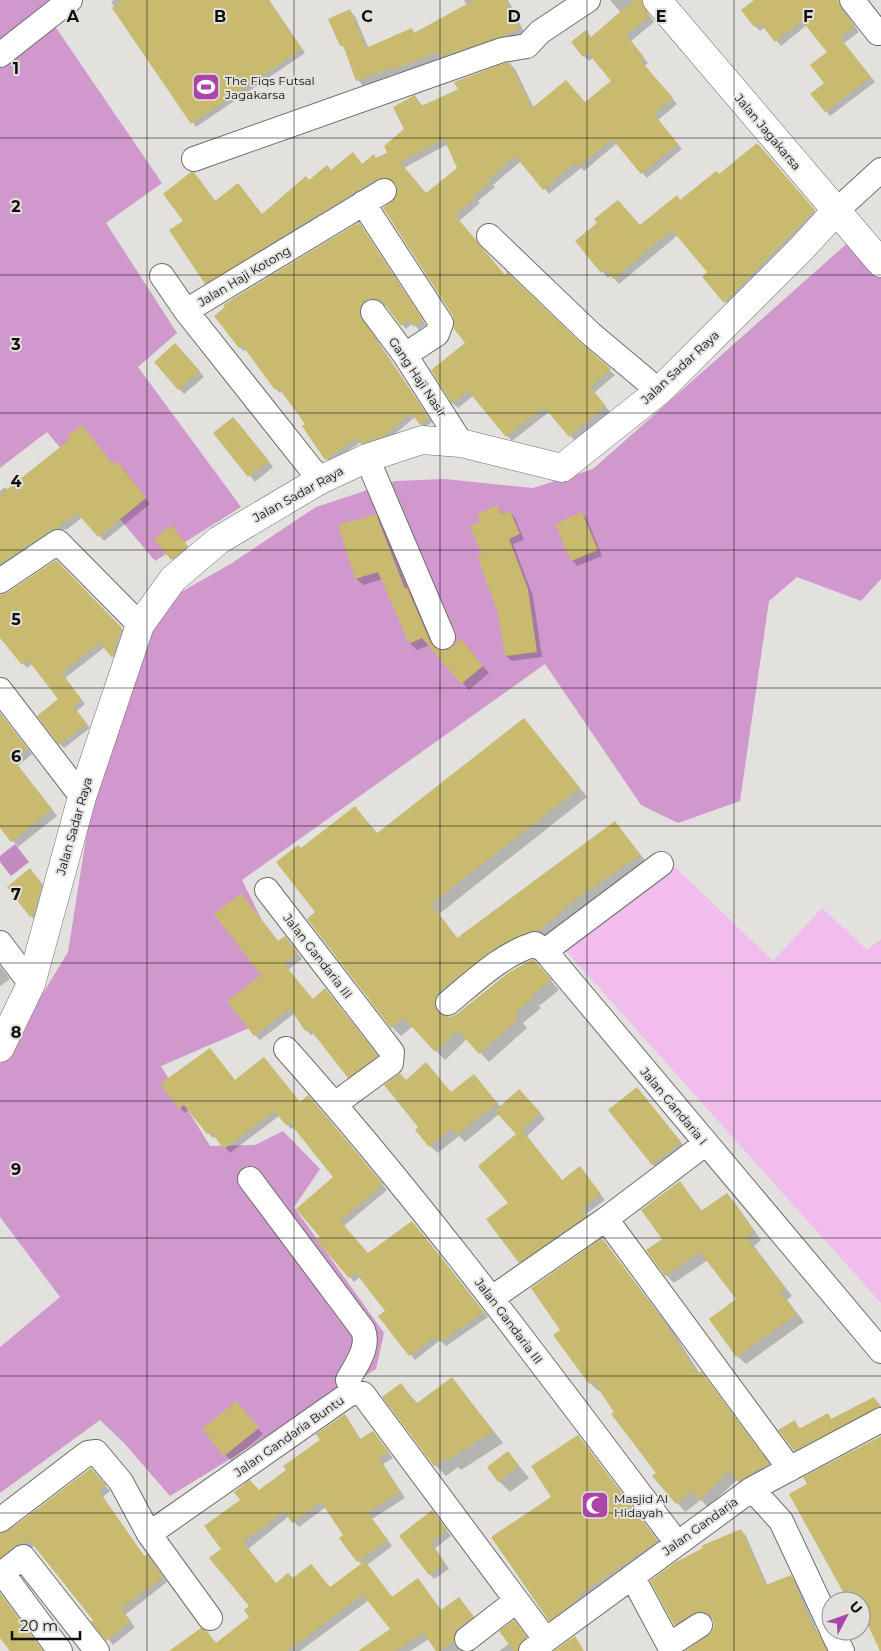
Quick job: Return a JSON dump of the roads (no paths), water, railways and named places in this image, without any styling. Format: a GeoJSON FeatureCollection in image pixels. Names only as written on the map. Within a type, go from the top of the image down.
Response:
{"type":"FeatureCollection","features":[{"type":"Feature","properties":{"kind":"street"},"geometry":{"type":"LineString","coordinates":[[0,55],[70,0]]}},
{"type":"Feature","properties":{"kind":"street"},"geometry":{"type":"LineString","coordinates":[[194,159],[502,50],[527,46],[540,32],[588,0]]}},
{"type":"Feature","properties":{"kind":"street","name":"Jalan Jagakarsa"},"geometry":{"type":"LineString","coordinates":[[657,0],[835,212],[881,263]]}},
{"type":"Feature","properties":{"kind":"street"},"geometry":{"type":"LineString","coordinates":[[852,0],[878,33]]}},
{"type":"Feature","properties":{"kind":"street"},"geometry":{"type":"LineString","coordinates":[[835,212],[881,170]]}},
{"type":"Feature","properties":{"kind":"street","name":"Jalan Haji Kotong"},"geometry":{"type":"LineString","coordinates":[[320,480],[186,311],[384,191]]}},
{"type":"Feature","properties":{"kind":"street"},"geometry":{"type":"LineString","coordinates":[[363,203],[441,323],[437,334],[405,355]]}},
{"type":"Feature","properties":{"kind":"street","name":"Jalan Sadar Raya"},"geometry":{"type":"LineString","coordinates":[[0,1048],[31,984],[82,797],[140,625],[173,579],[219,540],[320,480],[367,458],[422,440],[457,435],[562,468],[659,390],[803,247],[835,212]]}},
{"type":"Feature","properties":{"kind":"street"},"geometry":{"type":"LineString","coordinates":[[489,236],[591,334],[659,390]]}},
{"type":"Feature","properties":{"kind":"street"},"geometry":{"type":"LineString","coordinates":[[162,276],[186,311]]}},
{"type":"Feature","properties":{"kind":"street","name":"Gang Haji Nasir"},"geometry":{"type":"LineString","coordinates":[[373,312],[405,355],[457,435]]}},
{"type":"Feature","properties":{"kind":"street"},"geometry":{"type":"LineString","coordinates":[[416,431],[457,435]]}},
{"type":"Feature","properties":{"kind":"street"},"geometry":{"type":"LineString","coordinates":[[367,458],[443,637]]}},
{"type":"Feature","properties":{"kind":"street"},"geometry":{"type":"LineString","coordinates":[[0,581],[58,542],[140,625]]}},
{"type":"Feature","properties":{"kind":"street"},"geometry":{"type":"LineString","coordinates":[[0,690],[82,797]]}},
{"type":"Feature","properties":{"kind":"street"},"geometry":{"type":"LineString","coordinates":[[448,1003],[507,957],[524,947],[535,944],[545,951],[661,864]]}},
{"type":"Feature","properties":{"kind":"street","name":"Jalan Gandaria III"},"geometry":{"type":"LineString","coordinates":[[268,890],[392,1052],[391,1063],[335,1104]]}},
{"type":"Feature","properties":{"kind":"street"},"geometry":{"type":"LineString","coordinates":[[0,943],[31,984]]}},
{"type":"Feature","properties":{"kind":"street","name":"Jalan Gandaria I"},"geometry":{"type":"LineString","coordinates":[[545,951],[881,1351]]}},
{"type":"Feature","properties":{"kind":"street","name":"Jalan Gandaria III"},"geometry":{"type":"LineString","coordinates":[[286,1049],[335,1104],[447,1240],[677,1542]]}},
{"type":"Feature","properties":{"kind":"street"},"geometry":{"type":"LineString","coordinates":[[492,1298],[606,1219],[706,1144]]}},
{"type":"Feature","properties":{"kind":"street"},"geometry":{"type":"LineString","coordinates":[[250,1179],[363,1330],[365,1342],[361,1356],[348,1380],[352,1392]]}},
{"type":"Feature","properties":{"kind":"street"},"geometry":{"type":"LineString","coordinates":[[606,1219],[790,1469]]}},
{"type":"Feature","properties":{"kind":"street","name":"Jalan Gandaria Buntu"},"geometry":{"type":"LineString","coordinates":[[149,1534],[352,1392],[363,1394],[516,1601],[538,1645]]}},
{"type":"Feature","properties":{"kind":"street","name":"Jalan Gandaria"},"geometry":{"type":"LineString","coordinates":[[538,1645],[752,1489],[881,1420]]}},
{"type":"Feature","properties":{"kind":"street"},"geometry":{"type":"LineString","coordinates":[[0,1520],[80,1458],[88,1453],[96,1452],[126,1489],[149,1534],[210,1618]]}},
{"type":"Feature","properties":{"kind":"street"},"geometry":{"type":"LineString","coordinates":[[752,1489],[781,1521],[821,1606]]}},
{"type":"Feature","properties":{"kind":"street"},"geometry":{"type":"LineString","coordinates":[[60,1651],[1,1575],[23,1557],[97,1651]]}},
{"type":"Feature","properties":{"kind":"street"},"geometry":{"type":"LineString","coordinates":[[632,1578],[669,1645],[700,1625]]}},
{"type":"Feature","properties":{"kind":"street"},"geometry":{"type":"LineString","coordinates":[[467,1639],[516,1601]]}},
{"type":"Feature","properties":{"kind":"place","name":"The Fiqs Futsal Jagakarsa"},"geometry":{"type":"Point","coordinates":[206,87]}},
{"type":"Feature","properties":{"kind":"place","name":"Masjid Al Hidayah"},"geometry":{"type":"Point","coordinates":[595,1505]}}]}
